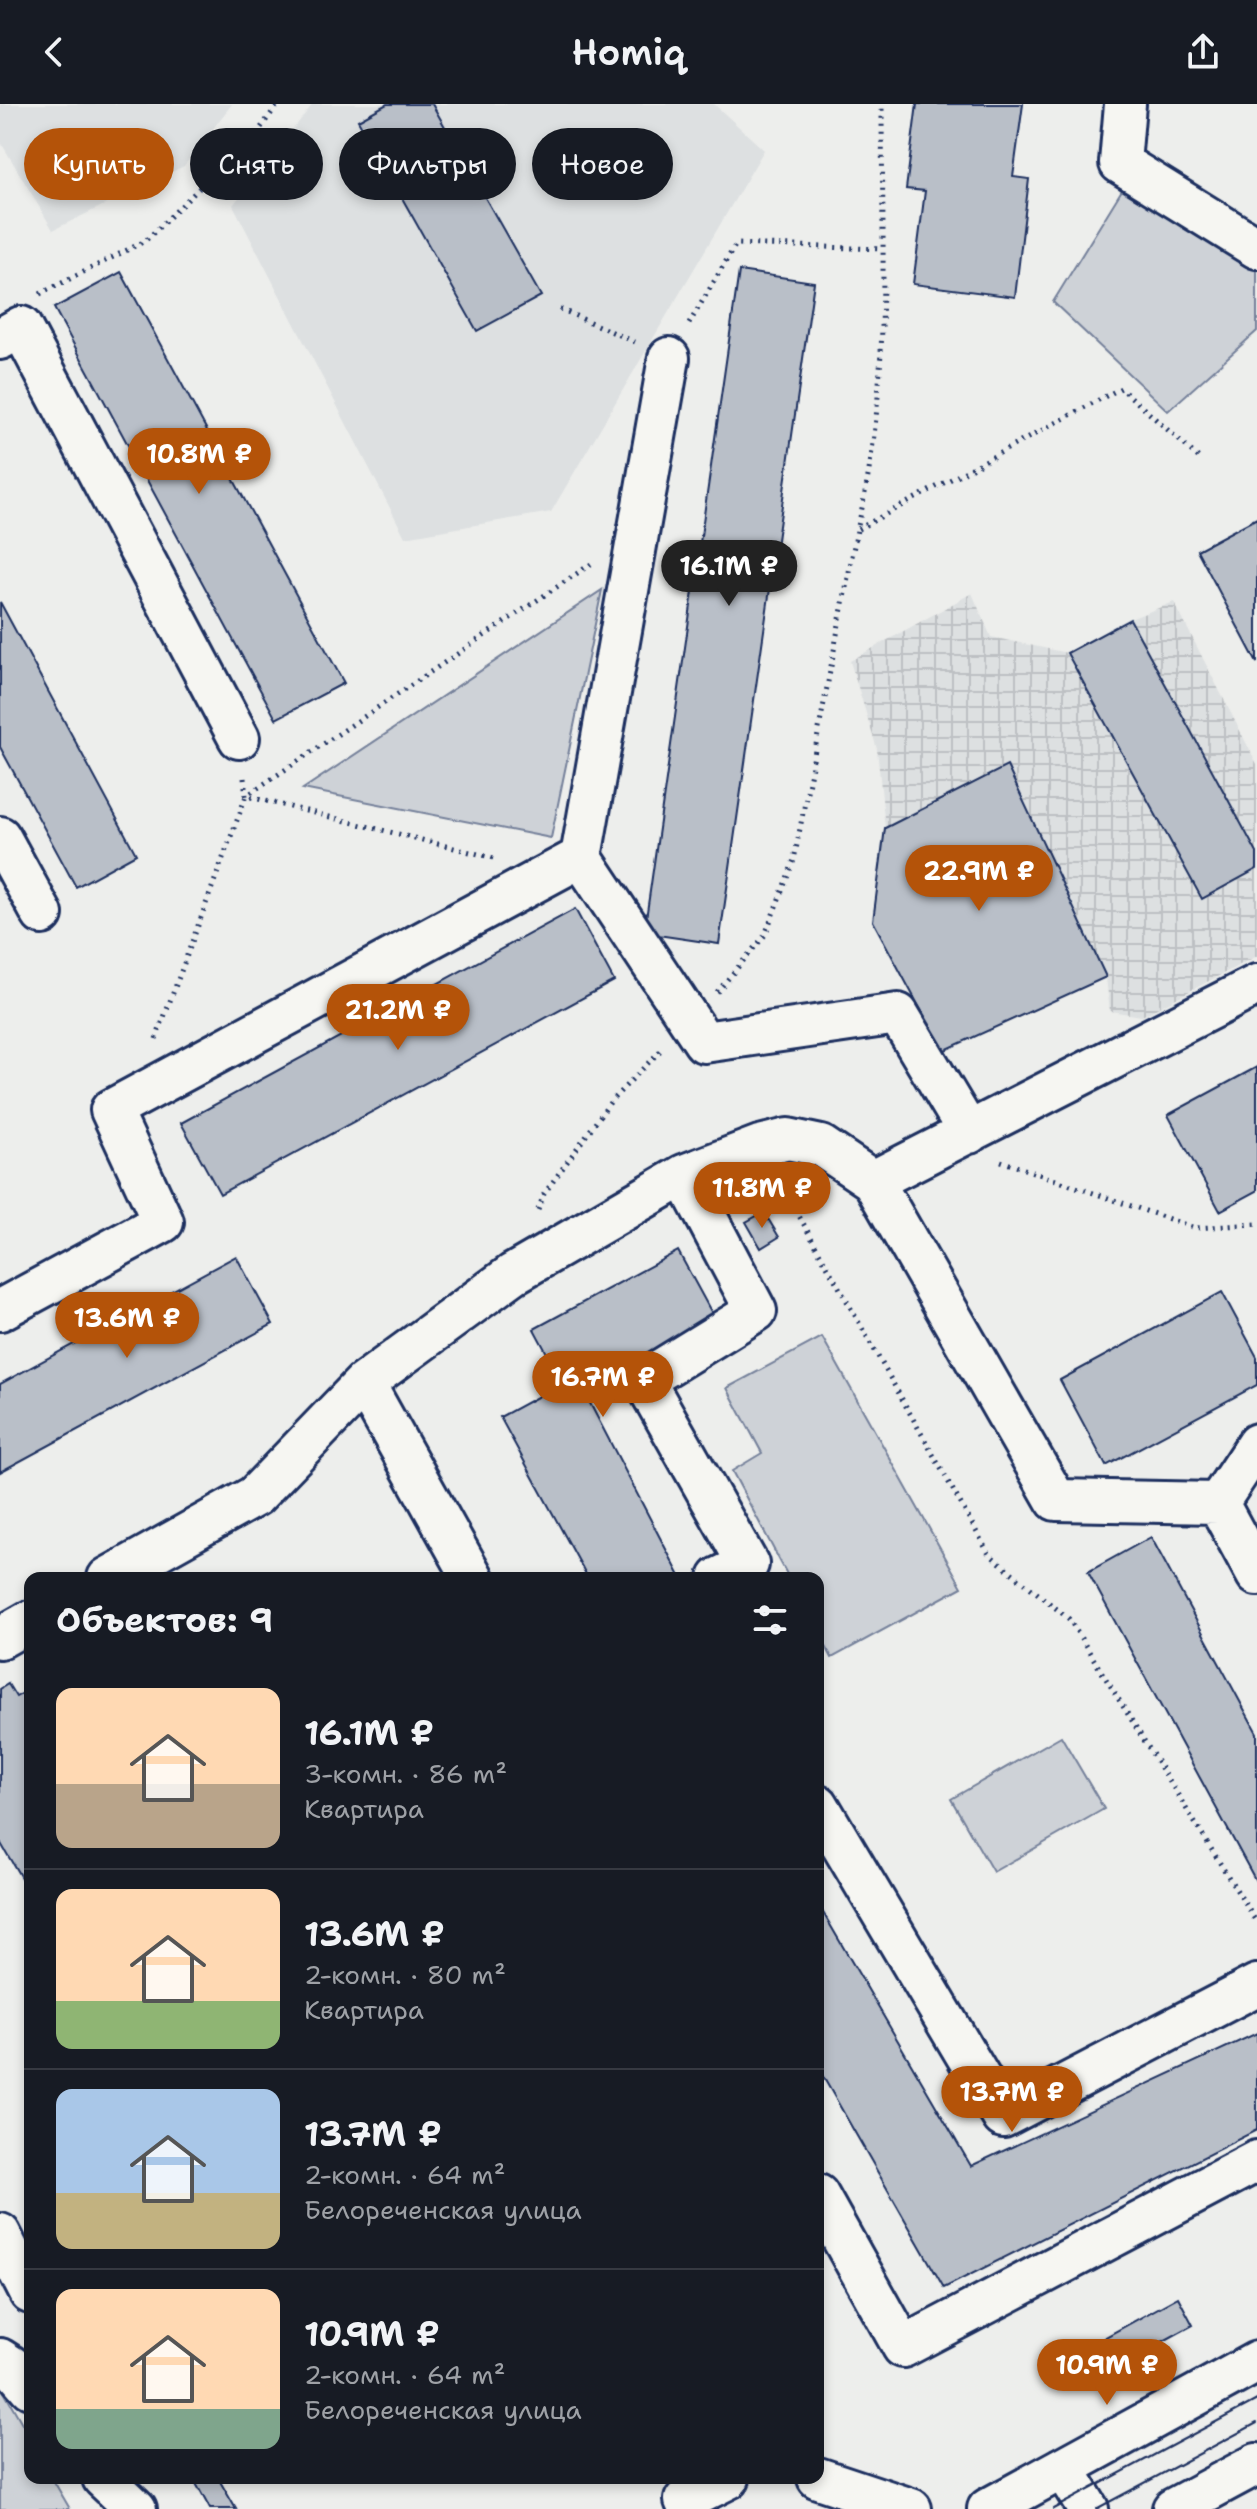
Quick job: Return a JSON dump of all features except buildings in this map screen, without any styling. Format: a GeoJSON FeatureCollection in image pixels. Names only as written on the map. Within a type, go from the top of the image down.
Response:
{"type":"FeatureCollection","features":[{"type":"Feature","properties":{"kind":"street"},"geometry":{"type":"LineString","coordinates":[[1125,104],[1120,163],[1257,248]]}},
{"type":"Feature","properties":{"kind":"street"},"geometry":{"type":"LineString","coordinates":[[11,333],[239,738]]}},
{"type":"Feature","properties":{"kind":"street"},"geometry":{"type":"LineString","coordinates":[[0,1310],[163,1222],[111,1110],[567,865],[639,533],[669,358]]}},
{"type":"Feature","properties":{"kind":"street"},"geometry":{"type":"LineString","coordinates":[[0,837],[42,914]]}},
{"type":"Feature","properties":{"kind":"street"},"geometry":{"type":"LineString","coordinates":[[567,865],[691,1021],[704,1042],[898,1014],[959,1138]]}},
{"type":"Feature","properties":{"kind":"street"},"geometry":{"type":"LineString","coordinates":[[873,1181],[1257,985]]}},
{"type":"Feature","properties":{"kind":"street"},"geometry":{"type":"LineString","coordinates":[[119,1572],[255,1496],[364,1383],[513,1274],[684,1175],[760,1146],[788,1139],[821,1146],[873,1181],[1056,1500],[1218,1503]]}},
{"type":"Feature","properties":{"kind":"street"},"geometry":{"type":"LineString","coordinates":[[684,1175],[756,1311],[644,1380],[748,1564],[731,1572]]}},
{"type":"Feature","properties":{"kind":"street"},"geometry":{"type":"LineString","coordinates":[[364,1383],[470,1572]]}},
{"type":"Feature","properties":{"kind":"street"},"geometry":{"type":"LineString","coordinates":[[1218,1503],[1257,1444]]}},
{"type":"Feature","properties":{"kind":"street"},"geometry":{"type":"LineString","coordinates":[[1218,1503],[1257,1575]]}},
{"type":"Feature","properties":{"kind":"street"},"geometry":{"type":"LineString","coordinates":[[0,1638],[24,1624]]}},
{"type":"Feature","properties":{"kind":"street"},"geometry":{"type":"LineString","coordinates":[[824,1815],[1003,2117],[1257,1985]]}},
{"type":"Feature","properties":{"kind":"street"},"geometry":{"type":"LineString","coordinates":[[824,2206],[903,2347],[1257,2161]]}},
{"type":"Feature","properties":{"kind":"street"},"geometry":{"type":"LineString","coordinates":[[0,2234],[24,2281]]}},
{"type":"Feature","properties":{"kind":"street"},"geometry":{"type":"LineString","coordinates":[[0,2359],[24,2381]]}},
{"type":"Feature","properties":{"kind":"street"},"geometry":{"type":"LineString","coordinates":[[988,2509],[1257,2362]]}},
{"type":"Feature","properties":{"kind":"street"},"geometry":{"type":"LineString","coordinates":[[1173,2509],[1257,2464]]}},
{"type":"Feature","properties":{"kind":"street"},"geometry":{"type":"LineString","coordinates":[[1063,2468],[1088,2509]]}},
{"type":"Feature","properties":{"kind":"street"},"geometry":{"type":"LineString","coordinates":[[824,2480],[911,2509]]}},
{"type":"Feature","properties":{"kind":"street"},"geometry":{"type":"LineString","coordinates":[[109,2484],[136,2509]]}},
{"type":"Feature","properties":{"kind":"street"},"geometry":{"type":"LineString","coordinates":[[129,2484],[142,2509]]}},
{"type":"Feature","properties":{"kind":"street"},"geometry":{"type":"LineString","coordinates":[[689,2509],[685,2500],[717,2484]]}},
{"type":"Feature","properties":{"kind":"path"},"geometry":{"type":"LineString","coordinates":[[11,333],[22,303],[145,241],[260,129],[278,104]]}},
{"type":"Feature","properties":{"kind":"path"},"geometry":{"type":"LineString","coordinates":[[513,1274],[544,1194],[611,1101],[691,1021],[765,935],[794,860],[869,479],[882,366],[882,104]]}},
{"type":"Feature","properties":{"kind":"path"},"geometry":{"type":"LineString","coordinates":[[560,309],[669,358],[736,244],[882,249]]}},
{"type":"Feature","properties":{"kind":"path"},"geometry":{"type":"LineString","coordinates":[[857,530],[1121,388],[1199,458]]}},
{"type":"Feature","properties":{"kind":"path"},"geometry":{"type":"LineString","coordinates":[[246,796],[639,533]]}},
{"type":"Feature","properties":{"kind":"path"},"geometry":{"type":"LineString","coordinates":[[135,1097],[246,796],[239,738]]}},
{"type":"Feature","properties":{"kind":"path"},"geometry":{"type":"LineString","coordinates":[[246,796],[567,865]]}},
{"type":"Feature","properties":{"kind":"path"},"geometry":{"type":"LineString","coordinates":[[959,1138],[1195,1228],[1257,1224]]}},
{"type":"Feature","properties":{"kind":"path"},"geometry":{"type":"LineString","coordinates":[[760,1146],[989,1554],[1069,1619],[1257,1923]]}},
{"type":"Feature","properties":{"kind":"shaded area"},"geometry":{"type":"Polygon","coordinates":[[[0,104],[232,104],[213,128],[190,128],[190,158],[174,171],[174,128],[24,128],[24,181],[0,141],[0,104]]]}},
{"type":"Feature","properties":{"kind":"shaded area"},"geometry":{"type":"Polygon","coordinates":[[[313,104],[714,104],[764,150],[551,512],[405,537],[233,205],[237,200],[323,200],[323,128],[294,128],[313,104]]]}},
{"type":"Feature","properties":{"kind":"shaded area"},"geometry":{"type":"Polygon","coordinates":[[[1125,185],[1257,265],[1257,331],[1168,411],[1053,302],[1125,185]]]}},
{"type":"Feature","properties":{"kind":"shaded area"},"geometry":{"type":"Polygon","coordinates":[[[35,200],[114,200],[53,230],[35,200]]]}},
{"type":"Feature","properties":{"kind":"shaded area"},"geometry":{"type":"Polygon","coordinates":[[[602,590],[551,838],[303,789],[602,590]]]}},
{"type":"Feature","properties":{"kind":"shaded area"},"geometry":{"type":"Polygon","coordinates":[[[972,593],[991,637],[1067,653],[1130,619],[1174,602],[1257,764],[1257,956],[1142,1016],[1110,1011],[1106,978],[943,1051],[873,921],[885,828],[877,749],[850,661],[972,593]]]}},
{"type":"Feature","properties":{"kind":"shaded area"},"geometry":{"type":"Polygon","coordinates":[[[822,1337],[962,1587],[832,1658],[824,1643],[824,1572],[786,1572],[732,1471],[762,1453],[727,1388],[822,1337]]]}},
{"type":"Feature","properties":{"kind":"shaded area"},"geometry":{"type":"Polygon","coordinates":[[[1061,1736],[1104,1809],[993,1872],[951,1799],[1061,1736]]]}},
{"type":"Feature","properties":{"kind":"shaded area"},"geometry":{"type":"Polygon","coordinates":[[[0,2385],[24,2427],[24,2484],[55,2484],[70,2509],[0,2509],[0,2385]]]}},
{"type":"Feature","properties":{"kind":"tram line"},"geometry":{"type":"LineString","coordinates":[[1053,2509],[1257,2400]]}},
{"type":"Feature","properties":{"kind":"tram line"},"geometry":{"type":"LineString","coordinates":[[1096,2509],[1257,2423]]}}]}
